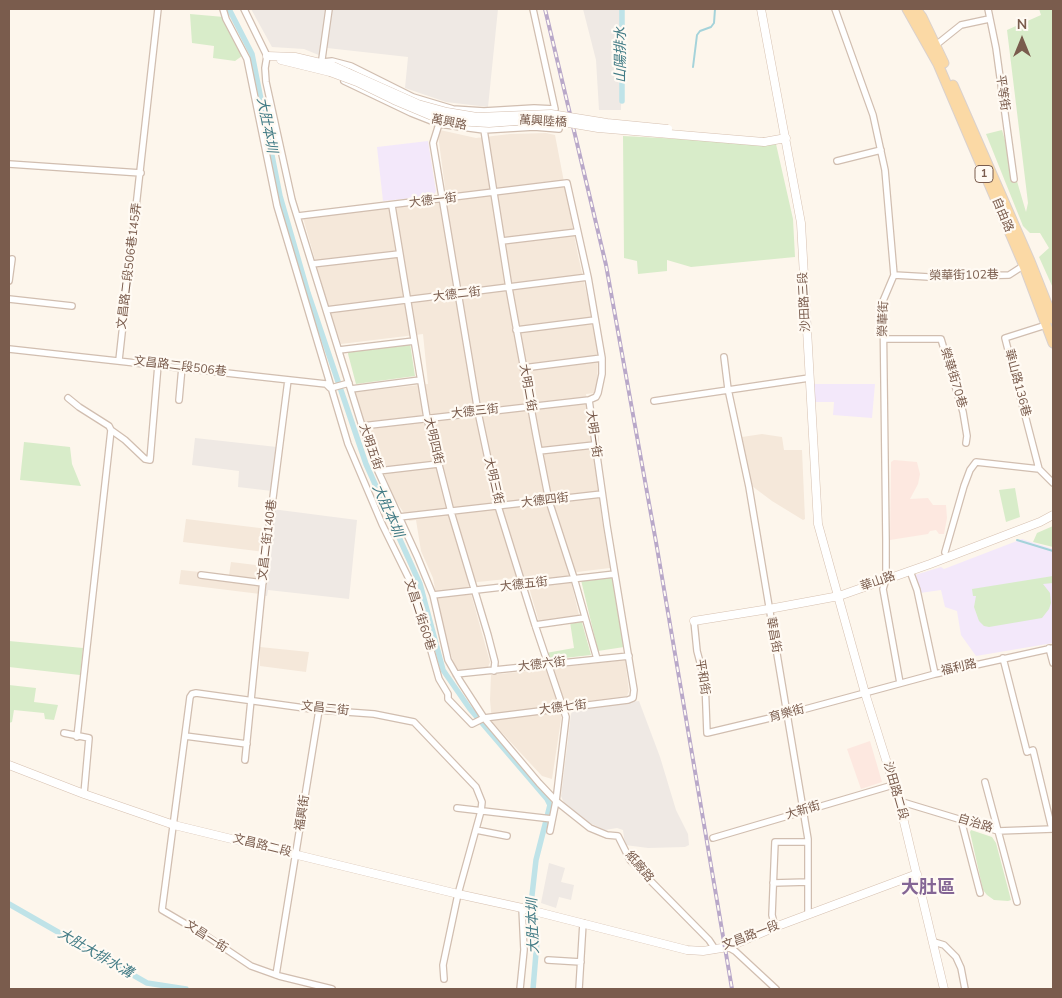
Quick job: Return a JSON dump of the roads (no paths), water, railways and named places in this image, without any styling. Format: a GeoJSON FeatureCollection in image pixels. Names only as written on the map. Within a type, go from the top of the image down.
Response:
{"type":"FeatureCollection","features":[{"type":"Feature","properties":{"kind":"main road","name":"自由路"},"geometry":{"type":"LineString","coordinates":[[907,9],[938,64],[1053,319]]}},
{"type":"Feature","properties":{"kind":"main road","name":"自由路"},"geometry":{"type":"LineString","coordinates":[[916,9],[936,45],[1027,264],[1053,343]]}},
{"type":"Feature","properties":{"kind":"street","name":"文昌路二段506巷145弄"},"geometry":{"type":"LineString","coordinates":[[119,360],[158,9]]}},
{"type":"Feature","properties":{"kind":"street","name":"文昌二街60巷"},"geometry":{"type":"LineString","coordinates":[[223,9],[226,19],[247,59],[277,206],[348,444],[382,524],[413,587],[439,679],[448,694],[448,699],[472,724]]}},
{"type":"Feature","properties":{"kind":"street"},"geometry":{"type":"LineString","coordinates":[[244,9],[267,56]]}},
{"type":"Feature","properties":{"kind":"street"},"geometry":{"type":"LineString","coordinates":[[321,66],[329,9]]}},
{"type":"Feature","properties":{"kind":"street","name":"萬興路"},"geometry":{"type":"LineString","coordinates":[[321,66],[332,61],[350,66],[413,97],[453,109],[484,111],[534,108],[556,109],[532,9]]}},
{"type":"Feature","properties":{"kind":"street","name":"沙田路三段"},"geometry":{"type":"LineString","coordinates":[[761,9],[801,223],[818,524],[839,596]]}},
{"type":"Feature","properties":{"kind":"street","name":"榮華街"},"geometry":{"type":"LineString","coordinates":[[835,9],[873,115],[885,170],[894,275],[883,300],[886,579],[883,589],[900,683]]}},
{"type":"Feature","properties":{"kind":"street","name":"平等街"},"geometry":{"type":"LineString","coordinates":[[988,9],[996,48],[1014,178]]}},
{"type":"Feature","properties":{"kind":"street"},"geometry":{"type":"LineString","coordinates":[[936,45],[961,25],[989,19]]}},
{"type":"Feature","properties":{"kind":"street","name":"萬興路"},"geometry":{"type":"LineString","coordinates":[[267,56],[295,57],[332,69]]}},
{"type":"Feature","properties":{"kind":"street","name":"大明五街"},"geometry":{"type":"LineString","coordinates":[[267,56],[265,68],[266,82],[292,200],[362,426],[378,471],[418,556],[433,595],[448,660],[484,718],[538,783],[556,801]]}},
{"type":"Feature","properties":{"kind":"street","name":"萬興路"},"geometry":{"type":"LineString","coordinates":[[321,66],[327,74],[439,124],[484,130],[534,127],[559,129]]}},
{"type":"Feature","properties":{"kind":"street","name":"萬興陸橋"},"geometry":{"type":"LineString","coordinates":[[332,69],[418,104],[447,112],[477,116],[552,114],[607,123],[764,140],[786,138]]}},
{"type":"Feature","properties":{"kind":"street"},"geometry":{"type":"LineString","coordinates":[[534,108],[534,127]]}},
{"type":"Feature","properties":{"kind":"street","name":"大明二街"},"geometry":{"type":"LineString","coordinates":[[484,111],[484,130],[509,288],[539,451],[549,500],[574,578],[596,660]]}},
{"type":"Feature","properties":{"kind":"street","name":"大明三街"},"geometry":{"type":"LineString","coordinates":[[439,124],[434,143],[478,412],[498,506],[522,586],[566,717],[556,801],[550,831]]}},
{"type":"Feature","properties":{"kind":"street"},"geometry":{"type":"LineString","coordinates":[[837,161],[881,150]]}},
{"type":"Feature","properties":{"kind":"street"},"geometry":{"type":"LineString","coordinates":[[9,164],[141,173]]}},
{"type":"Feature","properties":{"kind":"street","name":"大德一街"},"geometry":{"type":"LineString","coordinates":[[298,216],[494,194],[568,183]]}},
{"type":"Feature","properties":{"kind":"street","name":"大明一街"},"geometry":{"type":"LineString","coordinates":[[568,183],[588,278],[602,358],[602,374],[598,393],[596,397],[589,400],[594,445],[634,690]]}},
{"type":"Feature","properties":{"kind":"street","name":"大明四街"},"geometry":{"type":"LineString","coordinates":[[392,206],[427,418],[450,512],[475,590],[495,662],[494,671]]}},
{"type":"Feature","properties":{"kind":"street"},"geometry":{"type":"LineString","coordinates":[[502,241],[577,232]]}},
{"type":"Feature","properties":{"kind":"street"},"geometry":{"type":"LineString","coordinates":[[312,264],[400,254]]}},
{"type":"Feature","properties":{"kind":"street"},"geometry":{"type":"LineString","coordinates":[[9,282],[12,259]]}},
{"type":"Feature","properties":{"kind":"street","name":"榮華街102巷"},"geometry":{"type":"LineString","coordinates":[[894,275],[929,277],[1009,275],[1027,264]]}},
{"type":"Feature","properties":{"kind":"street","name":"大德二街"},"geometry":{"type":"LineString","coordinates":[[326,310],[588,278]]}},
{"type":"Feature","properties":{"kind":"street"},"geometry":{"type":"LineString","coordinates":[[9,300],[72,306]]}},
{"type":"Feature","properties":{"kind":"street"},"geometry":{"type":"LineString","coordinates":[[516,330],[595,320]]}},
{"type":"Feature","properties":{"kind":"street","name":"華山路136巷"},"geometry":{"type":"LineString","coordinates":[[1039,470],[1005,338],[1046,326]]}},
{"type":"Feature","properties":{"kind":"street","name":"榮華街70巷"},"geometry":{"type":"LineString","coordinates":[[884,339],[941,339],[963,412],[967,436],[966,443]]}},
{"type":"Feature","properties":{"kind":"street"},"geometry":{"type":"LineString","coordinates":[[339,350],[414,341]]}},
{"type":"Feature","properties":{"kind":"street","name":"文昌路二段506巷"},"geometry":{"type":"LineString","coordinates":[[9,348],[326,384],[331,388],[420,380]]}},
{"type":"Feature","properties":{"kind":"street","name":"華昌街"},"geometry":{"type":"LineString","coordinates":[[724,357],[728,389],[748,487],[808,842],[808,914]]}},
{"type":"Feature","properties":{"kind":"street"},"geometry":{"type":"LineString","coordinates":[[523,368],[602,358]]}},
{"type":"Feature","properties":{"kind":"street"},"geometry":{"type":"LineString","coordinates":[[68,398],[109,426],[111,430],[145,459],[150,460],[158,365]]}},
{"type":"Feature","properties":{"kind":"street"},"geometry":{"type":"LineString","coordinates":[[179,400],[182,367]]}},
{"type":"Feature","properties":{"kind":"street"},"geometry":{"type":"LineString","coordinates":[[654,401],[809,378]]}},
{"type":"Feature","properties":{"kind":"street","name":"文昌二街140巷"},"geometry":{"type":"LineString","coordinates":[[246,760],[263,583],[288,380]]}},
{"type":"Feature","properties":{"kind":"street","name":"大德三街"},"geometry":{"type":"LineString","coordinates":[[362,426],[589,400]]}},
{"type":"Feature","properties":{"kind":"street"},"geometry":{"type":"LineString","coordinates":[[77,737],[111,430]]}},
{"type":"Feature","properties":{"kind":"street"},"geometry":{"type":"LineString","coordinates":[[539,451],[594,445]]}},
{"type":"Feature","properties":{"kind":"street"},"geometry":{"type":"LineString","coordinates":[[945,552],[964,486],[970,470],[976,462],[1039,470],[1053,483]]}},
{"type":"Feature","properties":{"kind":"street"},"geometry":{"type":"LineString","coordinates":[[378,471],[438,464]]}},
{"type":"Feature","properties":{"kind":"street","name":"大德四街"},"geometry":{"type":"LineString","coordinates":[[399,517],[602,494]]}},
{"type":"Feature","properties":{"kind":"street","name":"華山路"},"geometry":{"type":"LineString","coordinates":[[694,621],[769,610],[839,596],[1040,522],[1053,514]]}},
{"type":"Feature","properties":{"kind":"street"},"geometry":{"type":"LineString","coordinates":[[910,571],[917,590],[935,674]]}},
{"type":"Feature","properties":{"kind":"street","name":"大德五街"},"geometry":{"type":"LineString","coordinates":[[433,595],[615,574]]}},
{"type":"Feature","properties":{"kind":"street"},"geometry":{"type":"LineString","coordinates":[[201,575],[263,583]]}},
{"type":"Feature","properties":{"kind":"street","name":"沙田路二段"},"geometry":{"type":"LineString","coordinates":[[839,596],[865,693],[898,801],[934,942],[942,987]]}},
{"type":"Feature","properties":{"kind":"street"},"geometry":{"type":"LineString","coordinates":[[535,625],[584,618]]}},
{"type":"Feature","properties":{"kind":"street","name":"平和街"},"geometry":{"type":"LineString","coordinates":[[694,621],[698,651],[705,680],[707,733]]}},
{"type":"Feature","properties":{"kind":"street"},"geometry":{"type":"LineString","coordinates":[[1051,648],[1053,663]]}},
{"type":"Feature","properties":{"kind":"street","name":"福利路"},"geometry":{"type":"LineString","coordinates":[[865,693],[935,674],[1051,648]]}},
{"type":"Feature","properties":{"kind":"street","name":"大德六街"},"geometry":{"type":"LineString","coordinates":[[456,674],[629,656]]}},
{"type":"Feature","properties":{"kind":"street"},"geometry":{"type":"LineString","coordinates":[[1003,658],[1027,752],[1033,750],[1052,829]]}},
{"type":"Feature","properties":{"kind":"street","name":"大德七街"},"geometry":{"type":"LineString","coordinates":[[472,724],[484,718],[628,700],[633,698],[634,690]]}},
{"type":"Feature","properties":{"kind":"street","name":"育樂街"},"geometry":{"type":"LineString","coordinates":[[707,733],[865,693]]}},
{"type":"Feature","properties":{"kind":"street","name":"文昌二街"},"geometry":{"type":"LineString","coordinates":[[174,825],[190,697],[192,694],[252,700],[319,710],[374,714],[414,722],[476,788],[482,802],[458,894],[443,965],[444,979]]}},
{"type":"Feature","properties":{"kind":"street","name":"福興街"},"geometry":{"type":"LineString","coordinates":[[276,975],[319,710]]}},
{"type":"Feature","properties":{"kind":"street"},"geometry":{"type":"LineString","coordinates":[[64,733],[89,738],[84,794]]}},
{"type":"Feature","properties":{"kind":"street"},"geometry":{"type":"LineString","coordinates":[[185,736],[247,744]]}},
{"type":"Feature","properties":{"kind":"street","name":"文昌路二段"},"geometry":{"type":"LineString","coordinates":[[9,765],[84,794],[174,825],[522,908]]}},
{"type":"Feature","properties":{"kind":"street"},"geometry":{"type":"LineString","coordinates":[[985,782],[1016,902]]}},
{"type":"Feature","properties":{"kind":"street","name":"大新街"},"geometry":{"type":"LineString","coordinates":[[713,838],[893,785]]}},
{"type":"Feature","properties":{"kind":"street","name":"紙廠路"},"geometry":{"type":"LineString","coordinates":[[556,801],[590,828],[607,835],[618,836],[630,860],[709,940],[715,949]]}},
{"type":"Feature","properties":{"kind":"street","name":"自治路"},"geometry":{"type":"LineString","coordinates":[[898,801],[998,831],[1052,829]]}},
{"type":"Feature","properties":{"kind":"street"},"geometry":{"type":"LineString","coordinates":[[457,808],[552,819]]}},
{"type":"Feature","properties":{"kind":"street"},"geometry":{"type":"LineString","coordinates":[[961,820],[980,892]]}},
{"type":"Feature","properties":{"kind":"street","name":"文昌一街"},"geometry":{"type":"LineString","coordinates":[[174,825],[162,910],[208,937],[251,966],[276,975],[332,989]]}},
{"type":"Feature","properties":{"kind":"street"},"geometry":{"type":"LineString","coordinates":[[476,830],[506,836]]}},
{"type":"Feature","properties":{"kind":"street"},"geometry":{"type":"LineString","coordinates":[[775,926],[772,915],[775,842],[808,842]]}},
{"type":"Feature","properties":{"kind":"street","name":"文昌路一段"},"geometry":{"type":"LineString","coordinates":[[522,908],[687,950],[703,952],[728,947],[775,926],[917,874]]}},
{"type":"Feature","properties":{"kind":"street"},"geometry":{"type":"LineString","coordinates":[[773,882],[808,882]]}},
{"type":"Feature","properties":{"kind":"street"},"geometry":{"type":"LineString","coordinates":[[520,989],[524,950],[522,908]]}},
{"type":"Feature","properties":{"kind":"street"},"geometry":{"type":"LineString","coordinates":[[579,989],[583,923]]}},
{"type":"Feature","properties":{"kind":"street"},"geometry":{"type":"LineString","coordinates":[[934,942],[944,945],[956,957],[961,968],[965,989]]}},
{"type":"Feature","properties":{"kind":"street"},"geometry":{"type":"LineString","coordinates":[[728,947],[735,951],[776,989]]}},
{"type":"Feature","properties":{"kind":"street"},"geometry":{"type":"LineString","coordinates":[[548,960],[581,962]]}},
{"type":"Feature","properties":{"kind":"waterway","name":"大肚本圳"},"geometry":{"type":"LineString","coordinates":[[229,9],[252,54],[280,196],[308,293],[366,464],[420,584],[443,670],[470,709],[547,799],[550,805],[536,860],[531,904],[537,941],[533,989]]}},
{"type":"Feature","properties":{"kind":"waterway","name":"山陽排水"},"geometry":{"type":"LineString","coordinates":[[622,9],[622,101]]}},
{"type":"Feature","properties":{"kind":"waterway"},"geometry":{"type":"LineString","coordinates":[[693,67],[697,35],[700,31],[711,27],[714,23],[715,9]]}},
{"type":"Feature","properties":{"kind":"waterway"},"geometry":{"type":"LineString","coordinates":[[1017,540],[1053,551]]}},
{"type":"Feature","properties":{"kind":"waterway","name":"大肚大排水溝"},"geometry":{"type":"LineString","coordinates":[[9,904],[147,983],[186,989]]}},
{"type":"Feature","properties":{"kind":"railway"},"geometry":{"type":"LineString","coordinates":[[545,9],[606,265],[656,542],[732,989]]}},
{"type":"Feature","properties":{"kind":"district","name":"大肚區"},"geometry":{"type":"Point","coordinates":[928,889]}}]}
